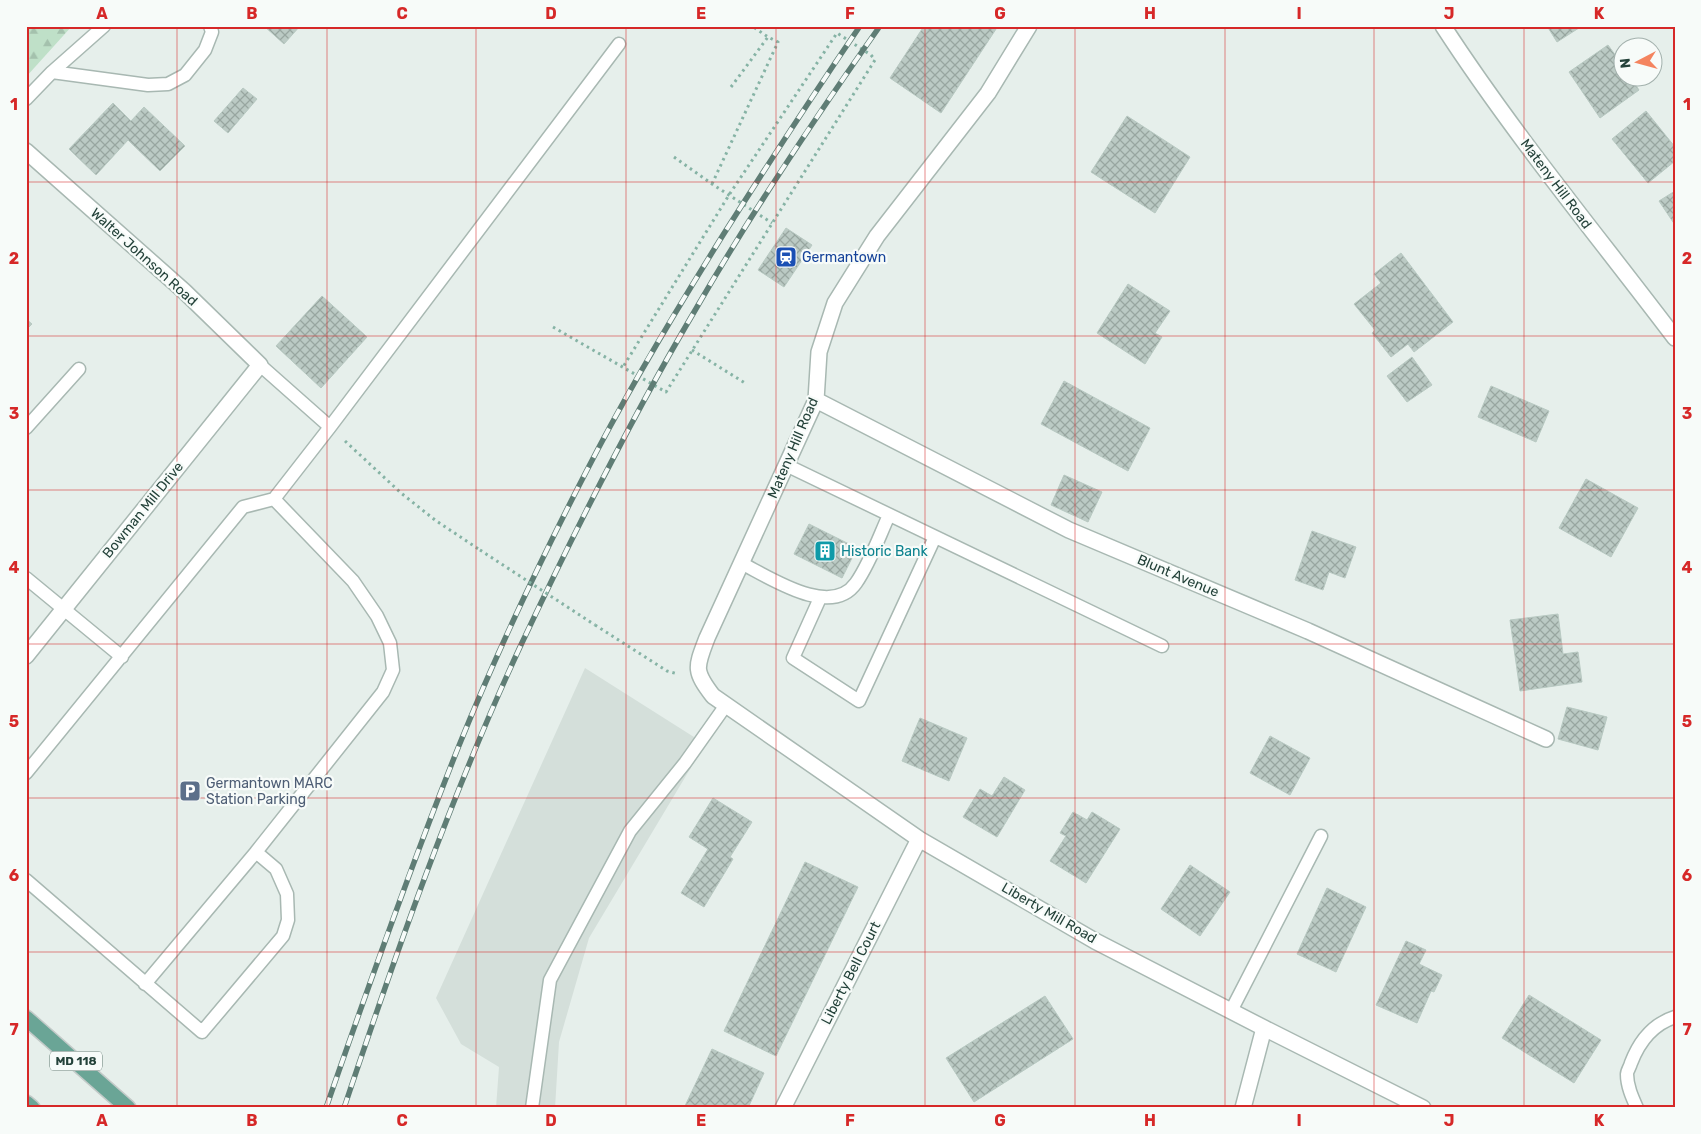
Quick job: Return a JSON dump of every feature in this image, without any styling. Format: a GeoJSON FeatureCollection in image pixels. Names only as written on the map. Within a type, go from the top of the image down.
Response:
{"type":"FeatureCollection","features":[{"type":"Feature","properties":{"kind":"main road","name":"MD 118"},"geometry":{"type":"LineString","coordinates":[[26,1018],[128,1108]]}},
{"type":"Feature","properties":{"kind":"main road"},"geometry":{"type":"LineString","coordinates":[[26,1103],[32,1108]]}},
{"type":"Feature","properties":{"kind":"street","name":"Mateny Hill Road"},"geometry":{"type":"LineString","coordinates":[[700,679],[698,662],[707,638],[816,400],[819,352],[835,303],[877,236],[988,93],[1029,26]]}},
{"type":"Feature","properties":{"kind":"street","name":"Mateny Hill Road"},"geometry":{"type":"LineString","coordinates":[[1443,26],[1476,76],[1553,180],[1675,338]]}},
{"type":"Feature","properties":{"kind":"street","name":"Walter Johnson Road"},"geometry":{"type":"LineString","coordinates":[[26,151],[184,291],[260,365]]}},
{"type":"Feature","properties":{"kind":"street","name":"Bowman Mill Drive"},"geometry":{"type":"LineString","coordinates":[[26,656],[260,365]]}},
{"type":"Feature","properties":{"kind":"street","name":"Blunt Avenue"},"geometry":{"type":"LineString","coordinates":[[816,400],[1069,530],[1308,632],[1546,739]]}},
{"type":"Feature","properties":{"kind":"street","name":"Liberty Mill Road"},"geometry":{"type":"LineString","coordinates":[[700,679],[712,696],[919,839],[1095,941],[1231,1012],[1423,1108]]}},
{"type":"Feature","properties":{"kind":"street","name":"Liberty Bell Court"},"geometry":{"type":"LineString","coordinates":[[783,1108],[919,839]]}},
{"type":"Feature","properties":{"kind":"street"},"geometry":{"type":"LineString","coordinates":[[1243,1108],[1264,1028]]}},
{"type":"Feature","properties":{"kind":"lane"},"geometry":{"type":"LineString","coordinates":[[26,99],[52,72],[104,26]]}},
{"type":"Feature","properties":{"kind":"lane"},"geometry":{"type":"LineString","coordinates":[[52,72],[148,85],[168,84],[185,75],[204,50],[212,32],[210,26]]}},
{"type":"Feature","properties":{"kind":"lane"},"geometry":{"type":"LineString","coordinates":[[26,773],[243,507],[274,499],[619,44]]}},
{"type":"Feature","properties":{"kind":"lane"},"geometry":{"type":"LineString","coordinates":[[260,365],[330,427]]}},
{"type":"Feature","properties":{"kind":"lane"},"geometry":{"type":"LineString","coordinates":[[26,428],[79,369]]}},
{"type":"Feature","properties":{"kind":"lane"},"geometry":{"type":"LineString","coordinates":[[786,465],[1162,646]]}},
{"type":"Feature","properties":{"kind":"lane"},"geometry":{"type":"LineString","coordinates":[[145,984],[256,852],[383,692],[393,670],[390,643],[377,616],[353,581],[274,499]]}},
{"type":"Feature","properties":{"kind":"lane"},"geometry":{"type":"LineString","coordinates":[[741,563],[802,594],[820,598],[839,596],[854,585],[868,562],[889,514]]}},
{"type":"Feature","properties":{"kind":"lane"},"geometry":{"type":"LineString","coordinates":[[820,598],[793,658],[859,701],[935,537]]}},
{"type":"Feature","properties":{"kind":"lane"},"geometry":{"type":"LineString","coordinates":[[26,578],[122,657]]}},
{"type":"Feature","properties":{"kind":"lane"},"geometry":{"type":"LineString","coordinates":[[532,1108],[550,980],[630,831],[685,763],[726,705]]}},
{"type":"Feature","properties":{"kind":"lane"},"geometry":{"type":"LineString","coordinates":[[1231,1012],[1321,836]]}},
{"type":"Feature","properties":{"kind":"lane"},"geometry":{"type":"LineString","coordinates":[[26,880],[202,1032],[283,936],[288,920],[287,894],[276,869],[256,852]]}},
{"type":"Feature","properties":{"kind":"lane"},"geometry":{"type":"LineString","coordinates":[[1637,1108],[1630,1092],[1627,1073],[1636,1050],[1648,1033],[1675,1016]]}},
{"type":"Feature","properties":{"kind":"path"},"geometry":{"type":"LineString","coordinates":[[712,184],[778,42],[768,38],[752,26]]}},
{"type":"Feature","properties":{"kind":"path"},"geometry":{"type":"LineString","coordinates":[[553,327],[666,392],[875,60],[871,55],[837,33],[729,195],[623,367]]}},
{"type":"Feature","properties":{"kind":"path"},"geometry":{"type":"LineString","coordinates":[[731,88],[768,38]]}},
{"type":"Feature","properties":{"kind":"path"},"geometry":{"type":"LineString","coordinates":[[674,157],[772,223]]}},
{"type":"Feature","properties":{"kind":"path"},"geometry":{"type":"LineString","coordinates":[[692,350],[745,383]]}},
{"type":"Feature","properties":{"kind":"path"},"geometry":{"type":"LineString","coordinates":[[330,427],[435,520],[666,671],[700,679]]}},
{"type":"Feature","properties":{"kind":"shaded area"},"geometry":{"type":"Polygon","coordinates":[[[585,668],[705,744],[589,938],[559,1042],[555,1108],[496,1108],[499,1067],[461,1044],[436,998],[585,668]]]}},
{"type":"Feature","properties":{"kind":"green space"},"geometry":{"type":"Polygon","coordinates":[[[26,26],[72,26],[26,77],[26,26]]]}},
{"type":"Feature","properties":{"kind":"building"},"geometry":{"type":"Polygon","coordinates":[[[264,26],[300,26],[284,44],[264,26]]]}},
{"type":"Feature","properties":{"kind":"building"},"geometry":{"type":"Polygon","coordinates":[[[924,26],[998,26],[941,113],[890,78],[924,26]]]}},
{"type":"Feature","properties":{"kind":"building"},"geometry":{"type":"Polygon","coordinates":[[[1547,26],[1582,26],[1557,42],[1547,26]]]}},
{"type":"Feature","properties":{"kind":"building"},"geometry":{"type":"Polygon","coordinates":[[[1608,45],[1614,53],[1614,88],[1638,88],[1639,90],[1600,118],[1569,72],[1608,45]]]}},
{"type":"Feature","properties":{"kind":"building"},"geometry":{"type":"Polygon","coordinates":[[[243,88],[257,99],[228,133],[214,121],[243,88]]]}},
{"type":"Feature","properties":{"kind":"building"},"geometry":{"type":"Polygon","coordinates":[[[113,103],[131,121],[144,107],[185,146],[160,171],[128,140],[96,175],[69,149],[113,103]]]}},
{"type":"Feature","properties":{"kind":"building"},"geometry":{"type":"Polygon","coordinates":[[[1646,111],[1675,147],[1675,161],[1648,183],[1612,139],[1646,111]]]}},
{"type":"Feature","properties":{"kind":"building"},"geometry":{"type":"Polygon","coordinates":[[[1127,116],[1190,157],[1155,213],[1091,172],[1127,116]]]}},
{"type":"Feature","properties":{"kind":"building"},"geometry":{"type":"Polygon","coordinates":[[[1675,191],[1675,225],[1659,201],[1675,191]]]}},
{"type":"Feature","properties":{"kind":"building","name":"Germantown"},"geometry":{"type":"Polygon","coordinates":[[[786,228],[812,245],[784,287],[758,270],[786,228]]]}},
{"type":"Feature","properties":{"kind":"building"},"geometry":{"type":"Polygon","coordinates":[[[1401,253],[1453,322],[1414,352],[1408,344],[1391,357],[1372,333],[1375,330],[1354,304],[1381,283],[1374,274],[1401,253]]]}},
{"type":"Feature","properties":{"kind":"building"},"geometry":{"type":"Polygon","coordinates":[[[1128,284],[1170,311],[1155,333],[1162,337],[1145,364],[1097,333],[1128,284]]]}},
{"type":"Feature","properties":{"kind":"building"},"geometry":{"type":"Polygon","coordinates":[[[322,296],[367,337],[321,388],[276,346],[322,296]]]}},
{"type":"Feature","properties":{"kind":"building"},"geometry":{"type":"Polygon","coordinates":[[[26,319],[32,324],[26,330],[26,319]]]}},
{"type":"Feature","properties":{"kind":"building"},"geometry":{"type":"Polygon","coordinates":[[[1412,357],[1432,385],[1407,402],[1387,376],[1412,357]]]}},
{"type":"Feature","properties":{"kind":"building"},"geometry":{"type":"Polygon","coordinates":[[[1064,381],[1150,428],[1128,471],[1041,424],[1064,381]]]}},
{"type":"Feature","properties":{"kind":"building"},"geometry":{"type":"Polygon","coordinates":[[[1491,386],[1549,411],[1536,442],[1478,417],[1491,386]]]}},
{"type":"Feature","properties":{"kind":"building"},"geometry":{"type":"Polygon","coordinates":[[[1064,475],[1102,492],[1088,522],[1051,505],[1064,475]]]}},
{"type":"Feature","properties":{"kind":"building"},"geometry":{"type":"Polygon","coordinates":[[[1586,479],[1638,508],[1611,557],[1559,528],[1586,479]]]}},
{"type":"Feature","properties":{"kind":"building","name":"Historic Bank"},"geometry":{"type":"Polygon","coordinates":[[[809,524],[857,548],[842,578],[794,554],[809,524]]]}},
{"type":"Feature","properties":{"kind":"building"},"geometry":{"type":"Polygon","coordinates":[[[1312,531],[1356,547],[1345,578],[1329,572],[1323,590],[1295,580],[1312,531]]]}},
{"type":"Feature","properties":{"kind":"building"},"geometry":{"type":"Polygon","coordinates":[[[1558,614],[1563,654],[1578,652],[1582,682],[1520,691],[1510,620],[1558,614]]]}},
{"type":"Feature","properties":{"kind":"building"},"geometry":{"type":"Polygon","coordinates":[[[1567,707],[1607,717],[1598,750],[1558,739],[1567,707]]]}},
{"type":"Feature","properties":{"kind":"building"},"geometry":{"type":"Polygon","coordinates":[[[920,718],[967,738],[949,781],[902,761],[920,718]]]}},
{"type":"Feature","properties":{"kind":"building"},"geometry":{"type":"Polygon","coordinates":[[[1270,736],[1310,758],[1290,795],[1250,773],[1270,736]]]}},
{"type":"Feature","properties":{"kind":"building"},"geometry":{"type":"Polygon","coordinates":[[[1004,777],[1025,790],[997,837],[963,817],[980,789],[992,796],[1004,777]]]}},
{"type":"Feature","properties":{"kind":"building"},"geometry":{"type":"Polygon","coordinates":[[[713,798],[752,822],[730,857],[733,859],[704,907],[681,893],[708,849],[689,837],[713,798]]]}},
{"type":"Feature","properties":{"kind":"building"},"geometry":{"type":"Polygon","coordinates":[[[1073,812],[1087,820],[1092,812],[1120,829],[1086,883],[1050,861],[1066,836],[1060,833],[1073,812]]]}},
{"type":"Feature","properties":{"kind":"building"},"geometry":{"type":"Polygon","coordinates":[[[805,862],[858,887],[776,1056],[724,1031],[805,862]]]}},
{"type":"Feature","properties":{"kind":"building"},"geometry":{"type":"Polygon","coordinates":[[[1190,865],[1230,892],[1200,936],[1161,909],[1190,865]]]}},
{"type":"Feature","properties":{"kind":"building"},"geometry":{"type":"Polygon","coordinates":[[[1327,888],[1366,907],[1336,972],[1297,954],[1327,888]]]}},
{"type":"Feature","properties":{"kind":"building"},"geometry":{"type":"Polygon","coordinates":[[[1406,941],[1426,950],[1419,964],[1442,975],[1434,992],[1431,991],[1417,1023],[1376,1005],[1406,941]]]}},
{"type":"Feature","properties":{"kind":"building"},"geometry":{"type":"Polygon","coordinates":[[[1529,995],[1601,1040],[1574,1083],[1502,1038],[1529,995]]]}},
{"type":"Feature","properties":{"kind":"building"},"geometry":{"type":"Polygon","coordinates":[[[1045,996],[1073,1039],[974,1102],[946,1058],[1045,996]]]}},
{"type":"Feature","properties":{"kind":"building"},"geometry":{"type":"Polygon","coordinates":[[[712,1049],[764,1073],[748,1108],[684,1108],[712,1049]]]}},
{"type":"Feature","properties":{"kind":"railway"},"geometry":{"type":"LineString","coordinates":[[326,1108],[390,927],[458,748],[503,643],[552,539],[602,441],[670,322],[757,182],[860,26]]}},
{"type":"Feature","properties":{"kind":"railway"},"geometry":{"type":"LineString","coordinates":[[344,1108],[404,933],[448,817],[495,703],[561,561],[604,475],[650,390],[718,271],[785,165],[880,26]]}},
{"type":"Feature","properties":{"kind":"place","name":"Germantown"},"geometry":{"type":"Point","coordinates":[786,257]}},
{"type":"Feature","properties":{"kind":"place","name":"Historic Bank"},"geometry":{"type":"Point","coordinates":[825,551]}},
{"type":"Feature","properties":{"kind":"place","name":"Germantown MARC Station Parking"},"geometry":{"type":"Point","coordinates":[190,791]}}]}
